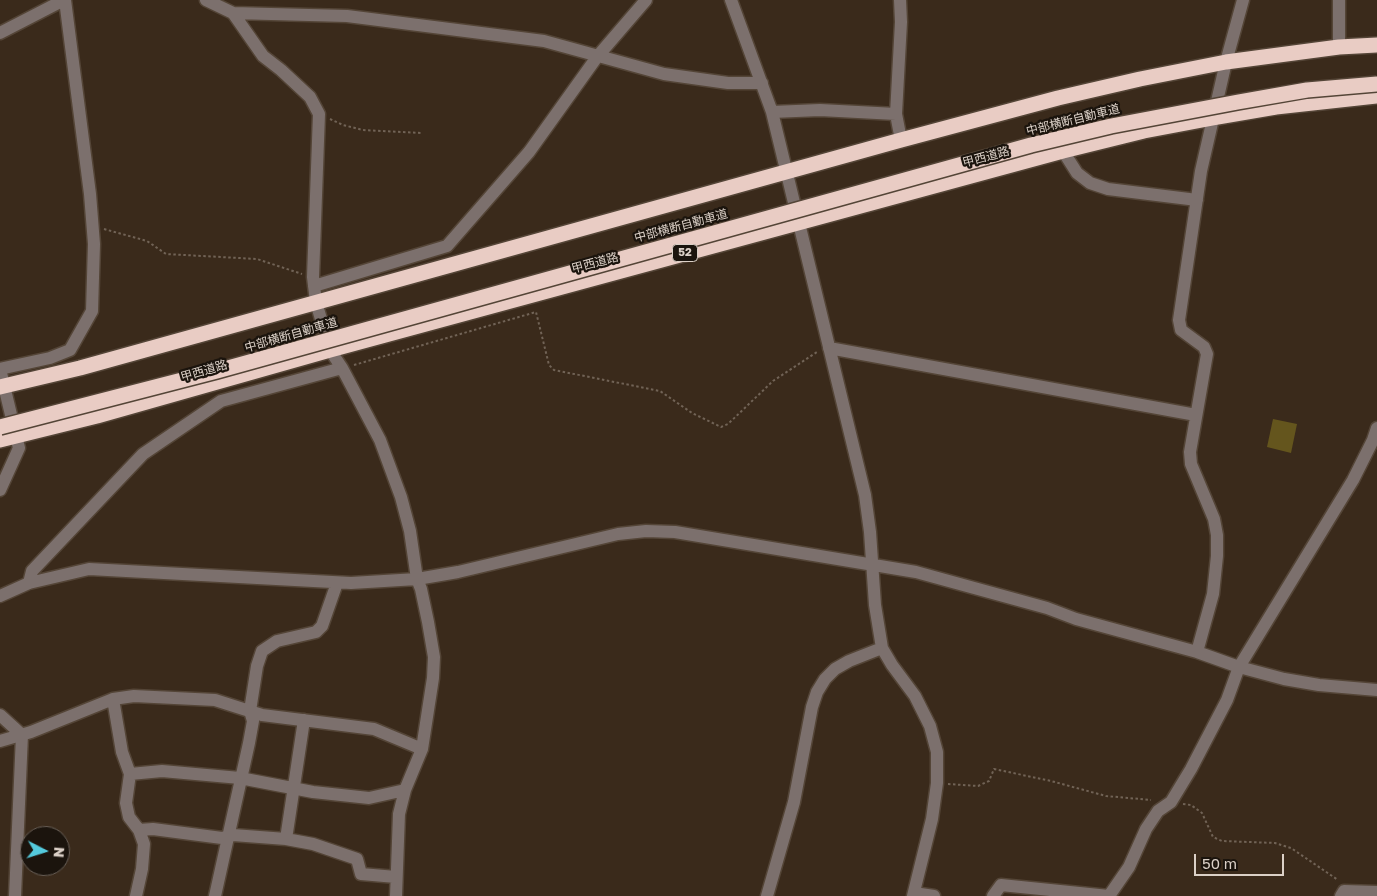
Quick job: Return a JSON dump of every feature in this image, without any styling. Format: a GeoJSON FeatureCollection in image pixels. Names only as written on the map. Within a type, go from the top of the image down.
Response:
{"type":"FeatureCollection","features":[{"type":"Feature","properties":{"kind":"highway"},"geometry":{"type":"LineString","coordinates":[[2,386],[80,368],[901,140],[1076,94],[1226,62],[1338,47],[1377,45]]}},
{"type":"Feature","properties":{"kind":"highway","name":"中部横断自動車道"},"geometry":{"type":"LineString","coordinates":[[0,418],[214,362],[1029,137],[1168,104],[1236,92],[1304,82],[1377,76]]}},
{"type":"Feature","properties":{"kind":"highway","name":"中部横断自動車道"},"geometry":{"type":"LineString","coordinates":[[0,427],[208,373],[1031,145],[1111,126],[1238,102],[1307,90],[1377,84]]}},
{"type":"Feature","properties":{"kind":"highway","name":"甲西道路"},"geometry":{"type":"LineString","coordinates":[[0,440],[96,416],[799,222],[1144,131],[1276,107],[1377,96]]}},
{"type":"Feature","properties":{"kind":"street"},"geometry":{"type":"LineString","coordinates":[[0,33],[65,0],[90,194],[94,244],[92,311],[70,350],[50,358],[0,369],[2,386],[19,448],[0,490]]}},
{"type":"Feature","properties":{"kind":"street"},"geometry":{"type":"LineString","coordinates":[[206,0],[233,13],[347,16],[544,41],[664,74],[728,83],[762,83]]}},
{"type":"Feature","properties":{"kind":"street"},"geometry":{"type":"LineString","coordinates":[[313,282],[447,246],[528,152],[597,57],[646,0]]}},
{"type":"Feature","properties":{"kind":"street"},"geometry":{"type":"LineString","coordinates":[[731,0],[772,112],[865,495],[873,564],[875,605],[882,648],[915,696],[930,726],[937,752],[937,783],[932,819],[914,895],[934,896]]}},
{"type":"Feature","properties":{"kind":"street"},"geometry":{"type":"LineString","coordinates":[[900,0],[901,22],[896,114],[901,140]]}},
{"type":"Feature","properties":{"kind":"street"},"geometry":{"type":"LineString","coordinates":[[1197,652],[1213,594],[1217,535],[1208,502],[1195,478],[1190,452],[1207,354],[1204,347],[1181,330],[1179,320],[1201,171],[1242,0]]}},
{"type":"Feature","properties":{"kind":"street"},"geometry":{"type":"LineString","coordinates":[[1338,47],[1339,0]]}},
{"type":"Feature","properties":{"kind":"street"},"geometry":{"type":"LineString","coordinates":[[233,13],[263,56],[310,97],[319,114],[313,282],[316,302],[330,350],[342,368],[380,440],[401,497],[410,531],[417,579],[421,588],[428,622],[434,657],[430,702],[422,749],[405,790],[400,814],[396,896]]}},
{"type":"Feature","properties":{"kind":"street"},"geometry":{"type":"LineString","coordinates":[[772,112],[820,110],[896,114]]}},
{"type":"Feature","properties":{"kind":"street"},"geometry":{"type":"LineString","coordinates":[[1063,152],[1077,173],[1090,183],[1108,189],[1197,200]]}},
{"type":"Feature","properties":{"kind":"street"},"geometry":{"type":"LineString","coordinates":[[829,348],[1196,416]]}},
{"type":"Feature","properties":{"kind":"street"},"geometry":{"type":"LineString","coordinates":[[29,583],[32,571],[144,454],[205,411],[220,401],[342,368]]}},
{"type":"Feature","properties":{"kind":"street"},"geometry":{"type":"LineString","coordinates":[[993,896],[1001,885],[1109,896],[1129,867],[1146,829],[1158,811],[1172,802],[1191,769],[1227,700],[1239,667],[1353,480],[1377,428]]}},
{"type":"Feature","properties":{"kind":"street"},"geometry":{"type":"LineString","coordinates":[[0,596],[29,583],[89,569],[337,583],[417,579],[458,572],[618,534],[675,532],[873,564],[926,575],[1047,608],[1076,619],[1197,652],[1239,667],[1284,679],[1319,685],[1377,690]]}},
{"type":"Feature","properties":{"kind":"street"},"geometry":{"type":"LineString","coordinates":[[215,896],[253,721],[250,711],[257,666],[262,651],[277,641],[316,632],[322,626],[337,583]]}},
{"type":"Feature","properties":{"kind":"street"},"geometry":{"type":"LineString","coordinates":[[767,896],[794,802],[812,707],[817,692],[825,679],[835,669],[848,661],[882,648]]}},
{"type":"Feature","properties":{"kind":"street"},"geometry":{"type":"LineString","coordinates":[[0,741],[22,735],[113,699],[134,696],[215,700],[262,715],[374,729],[422,749]]}},
{"type":"Feature","properties":{"kind":"street"},"geometry":{"type":"LineString","coordinates":[[113,699],[122,752],[130,774],[126,803],[129,817],[139,830],[144,844],[142,869],[136,896]]}},
{"type":"Feature","properties":{"kind":"street"},"geometry":{"type":"LineString","coordinates":[[0,715],[22,735]]}},
{"type":"Feature","properties":{"kind":"street"},"geometry":{"type":"LineString","coordinates":[[286,840],[304,720]]}},
{"type":"Feature","properties":{"kind":"street"},"geometry":{"type":"LineString","coordinates":[[15,896],[22,735]]}},
{"type":"Feature","properties":{"kind":"street"},"geometry":{"type":"LineString","coordinates":[[130,774],[162,770],[240,778],[313,792],[369,798],[405,790]]}},
{"type":"Feature","properties":{"kind":"street"},"geometry":{"type":"LineString","coordinates":[[139,830],[222,838],[228,836],[286,840],[313,844],[357,859],[361,874],[396,877]]}},
{"type":"Feature","properties":{"kind":"street"},"geometry":{"type":"LineString","coordinates":[[1341,896],[1344,891],[1377,892]]}},
{"type":"Feature","properties":{"kind":"path"},"geometry":{"type":"LineString","coordinates":[[319,114],[344,125],[364,130],[422,133]]}},
{"type":"Feature","properties":{"kind":"path"},"geometry":{"type":"LineString","coordinates":[[92,226],[147,241],[166,254],[257,259],[313,282]]}},
{"type":"Feature","properties":{"kind":"path"},"geometry":{"type":"LineString","coordinates":[[342,368],[536,312],[548,366],[554,370],[660,391],[692,413],[721,427],[728,424],[773,380],[820,350],[829,348]]}},
{"type":"Feature","properties":{"kind":"building"},"geometry":{"type":"Polygon","coordinates":[[[1273,419],[1297,424],[1291,453],[1267,447],[1273,419]]]}}]}
